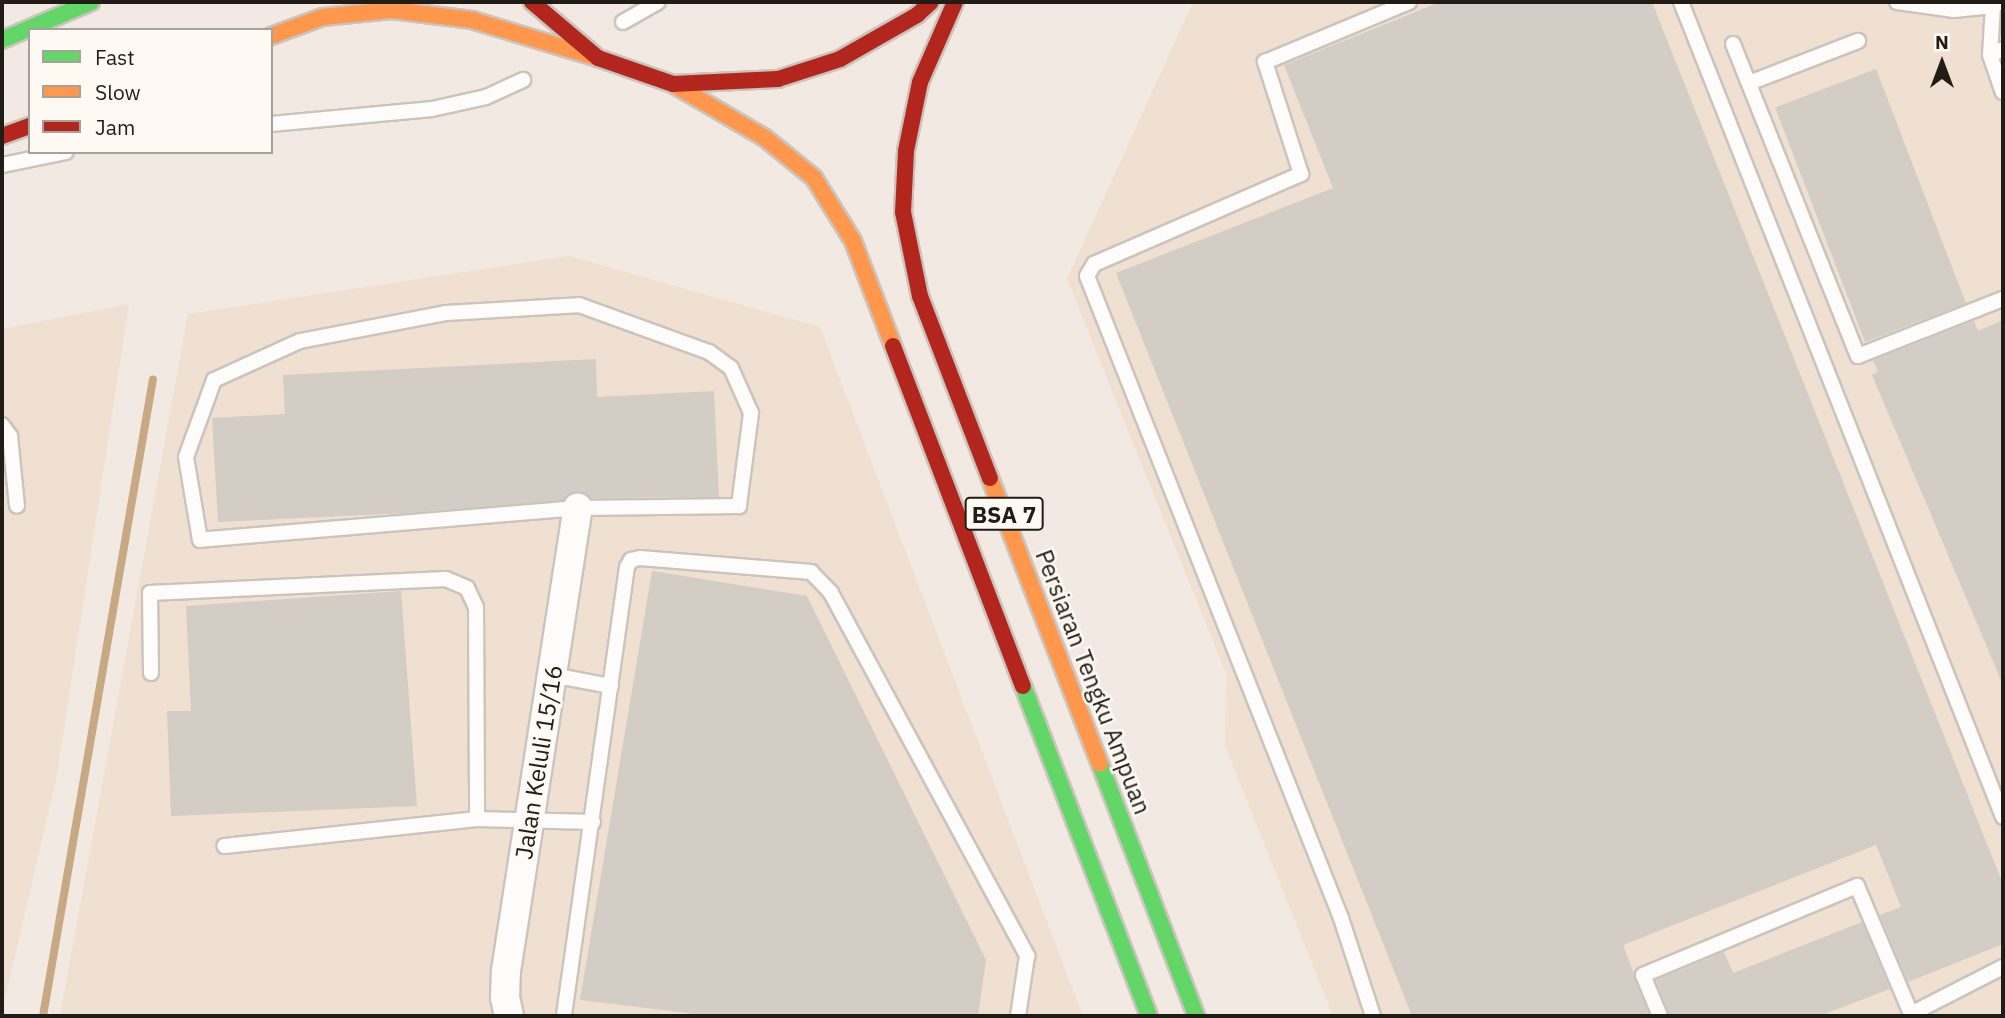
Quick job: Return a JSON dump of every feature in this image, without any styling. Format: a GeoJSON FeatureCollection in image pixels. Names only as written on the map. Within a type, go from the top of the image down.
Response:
{"type":"FeatureCollection","features":[{"type":"Feature","properties":{"kind":"main road"},"geometry":{"type":"LineString","coordinates":[[30,28],[91,2]]}},
{"type":"Feature","properties":{"kind":"main road"},"geometry":{"type":"LineString","coordinates":[[532,2],[598,58]]}},
{"type":"Feature","properties":{"kind":"main road"},"geometry":{"type":"LineString","coordinates":[[273,35],[323,17],[392,10],[472,20],[673,84],[778,79],[840,59],[917,15],[930,2]]}},
{"type":"Feature","properties":{"kind":"main road","name":"Persiaran Tengku Ampuan"},"geometry":{"type":"LineString","coordinates":[[956,2],[920,82],[906,151],[903,212],[920,296],[1196,1016]]}},
{"type":"Feature","properties":{"kind":"main road"},"geometry":{"type":"LineString","coordinates":[[2,40],[28,29]]}},
{"type":"Feature","properties":{"kind":"main road","name":"BSA 7"},"geometry":{"type":"LineString","coordinates":[[673,84],[765,138],[814,178],[853,241],[1149,1016]]}},
{"type":"Feature","properties":{"kind":"main road"},"geometry":{"type":"LineString","coordinates":[[2,136],[28,127]]}},
{"type":"Feature","properties":{"kind":"street","name":"Jalan Keluli 15/16"},"geometry":{"type":"LineString","coordinates":[[509,1016],[505,997],[506,971],[578,508]]}},
{"type":"Feature","properties":{"kind":"lane"},"geometry":{"type":"LineString","coordinates":[[623,22],[658,2]]}},
{"type":"Feature","properties":{"kind":"lane"},"geometry":{"type":"LineString","coordinates":[[1373,1016],[1341,918],[1087,276],[1094,264],[1301,174],[1265,62],[1409,2]]}},
{"type":"Feature","properties":{"kind":"lane"},"geometry":{"type":"LineString","coordinates":[[1681,2],[2003,817]]}},
{"type":"Feature","properties":{"kind":"lane"},"geometry":{"type":"LineString","coordinates":[[1897,2],[1954,10],[1997,4],[1996,52],[2003,92]]}},
{"type":"Feature","properties":{"kind":"lane"},"geometry":{"type":"LineString","coordinates":[[1749,83],[1858,41]]}},
{"type":"Feature","properties":{"kind":"lane"},"geometry":{"type":"LineString","coordinates":[[1733,44],[1858,356],[2003,299]]}},
{"type":"Feature","properties":{"kind":"lane"},"geometry":{"type":"LineString","coordinates":[[273,124],[432,108],[486,97],[523,80]]}},
{"type":"Feature","properties":{"kind":"lane"},"geometry":{"type":"LineString","coordinates":[[2,165],[56,154]]}},
{"type":"Feature","properties":{"kind":"lane"},"geometry":{"type":"LineString","coordinates":[[579,305],[709,352],[731,368],[751,413],[739,506],[578,508],[200,540],[186,457],[214,380],[300,341],[445,313],[579,305]]}},
{"type":"Feature","properties":{"kind":"lane"},"geometry":{"type":"LineString","coordinates":[[2,425],[10,436],[16,506]]}},
{"type":"Feature","properties":{"kind":"lane"},"geometry":{"type":"LineString","coordinates":[[566,1016],[626,568],[631,560],[811,572],[831,593],[1027,956],[1018,1016]]}},
{"type":"Feature","properties":{"kind":"lane"},"geometry":{"type":"LineString","coordinates":[[151,673],[150,593],[446,579],[467,588],[476,607],[477,819]]}},
{"type":"Feature","properties":{"kind":"lane"},"geometry":{"type":"LineString","coordinates":[[552,675],[611,686]]}},
{"type":"Feature","properties":{"kind":"lane"},"geometry":{"type":"LineString","coordinates":[[224,846],[477,819],[530,818],[593,822]]}},
{"type":"Feature","properties":{"kind":"lane"},"geometry":{"type":"LineString","coordinates":[[1660,1016],[1643,975],[1857,886],[1909,1015],[2003,967]]}},
{"type":"Feature","properties":{"kind":"shaded area"},"geometry":{"type":"Polygon","coordinates":[[[1193,2],[2003,2],[2003,1016],[1333,1016],[1225,746],[1226,674],[1067,279],[1193,2]]]}},
{"type":"Feature","properties":{"kind":"shaded area"},"geometry":{"type":"Polygon","coordinates":[[[569,256],[820,327],[1083,1016],[60,1016],[188,314],[569,256]]]}},
{"type":"Feature","properties":{"kind":"shaded area"},"geometry":{"type":"Polygon","coordinates":[[[129,304],[57,774],[2,1012],[2,329],[129,304]]]}},
{"type":"Feature","properties":{"kind":"building"},"geometry":{"type":"Polygon","coordinates":[[[1440,2],[1652,2],[2003,884],[2003,944],[1908,982],[1880,915],[1901,907],[1876,845],[1623,945],[1650,1016],[1412,1016],[1116,273],[1333,188],[1284,65],[1440,2]]]}},
{"type":"Feature","properties":{"kind":"building"},"geometry":{"type":"Polygon","coordinates":[[[1876,69],[1966,303],[1865,342],[1775,108],[1876,69]]]}},
{"type":"Feature","properties":{"kind":"building"},"geometry":{"type":"Polygon","coordinates":[[[2003,320],[2003,685],[1872,375],[1878,372],[1873,360],[1974,321],[1978,331],[2003,320]]]}},
{"type":"Feature","properties":{"kind":"building"},"geometry":{"type":"Polygon","coordinates":[[[596,359],[597,397],[714,391],[719,497],[591,498],[580,492],[571,493],[564,500],[407,513],[218,522],[212,418],[285,414],[283,375],[596,359]]]}},
{"type":"Feature","properties":{"kind":"building"},"geometry":{"type":"Polygon","coordinates":[[[652,571],[807,596],[986,960],[978,1016],[712,1016],[580,1000],[652,571]]]}},
{"type":"Feature","properties":{"kind":"building"},"geometry":{"type":"Polygon","coordinates":[[[401,591],[417,806],[171,816],[167,711],[191,711],[186,606],[401,591]]]}},
{"type":"Feature","properties":{"kind":"building"},"geometry":{"type":"Polygon","coordinates":[[[1862,922],[1890,989],[1819,1016],[1670,1016],[1656,980],[1724,952],[1733,973],[1862,922]]]}},
{"type":"Feature","properties":{"kind":"waterway"},"geometry":{"type":"LineString","coordinates":[[43,1016],[153,379]]}},
{"type":"Feature","properties":{"kind":"traffic: fast"},"geometry":{"type":"LineString","coordinates":[[30,28],[91,2]]}},
{"type":"Feature","properties":{"kind":"traffic: fast"},"geometry":{"type":"LineString","coordinates":[[2,40],[28,29]]}},
{"type":"Feature","properties":{"kind":"traffic: fast"},"geometry":{"type":"LineString","coordinates":[[1023,686],[1149,1016]]}},
{"type":"Feature","properties":{"kind":"traffic: fast"},"geometry":{"type":"LineString","coordinates":[[1100,764],[1196,1016]]}},
{"type":"Feature","properties":{"kind":"traffic: slow"},"geometry":{"type":"LineString","coordinates":[[273,35],[323,17],[392,10],[472,20],[598,58]]}},
{"type":"Feature","properties":{"kind":"traffic: slow"},"geometry":{"type":"LineString","coordinates":[[673,84],[765,138],[814,178],[853,241],[893,346]]}},
{"type":"Feature","properties":{"kind":"traffic: slow"},"geometry":{"type":"LineString","coordinates":[[990,478],[1100,764]]}},
{"type":"Feature","properties":{"kind":"traffic: jam"},"geometry":{"type":"LineString","coordinates":[[532,2],[598,58],[673,84],[778,79],[840,59],[917,15],[931,2]]}},
{"type":"Feature","properties":{"kind":"traffic: jam"},"geometry":{"type":"LineString","coordinates":[[955,2],[920,82],[906,151],[903,212],[920,296],[990,478]]}},
{"type":"Feature","properties":{"kind":"traffic: jam"},"geometry":{"type":"LineString","coordinates":[[2,136],[28,127]]}},
{"type":"Feature","properties":{"kind":"traffic: jam"},"geometry":{"type":"LineString","coordinates":[[893,346],[1023,686]]}}]}
